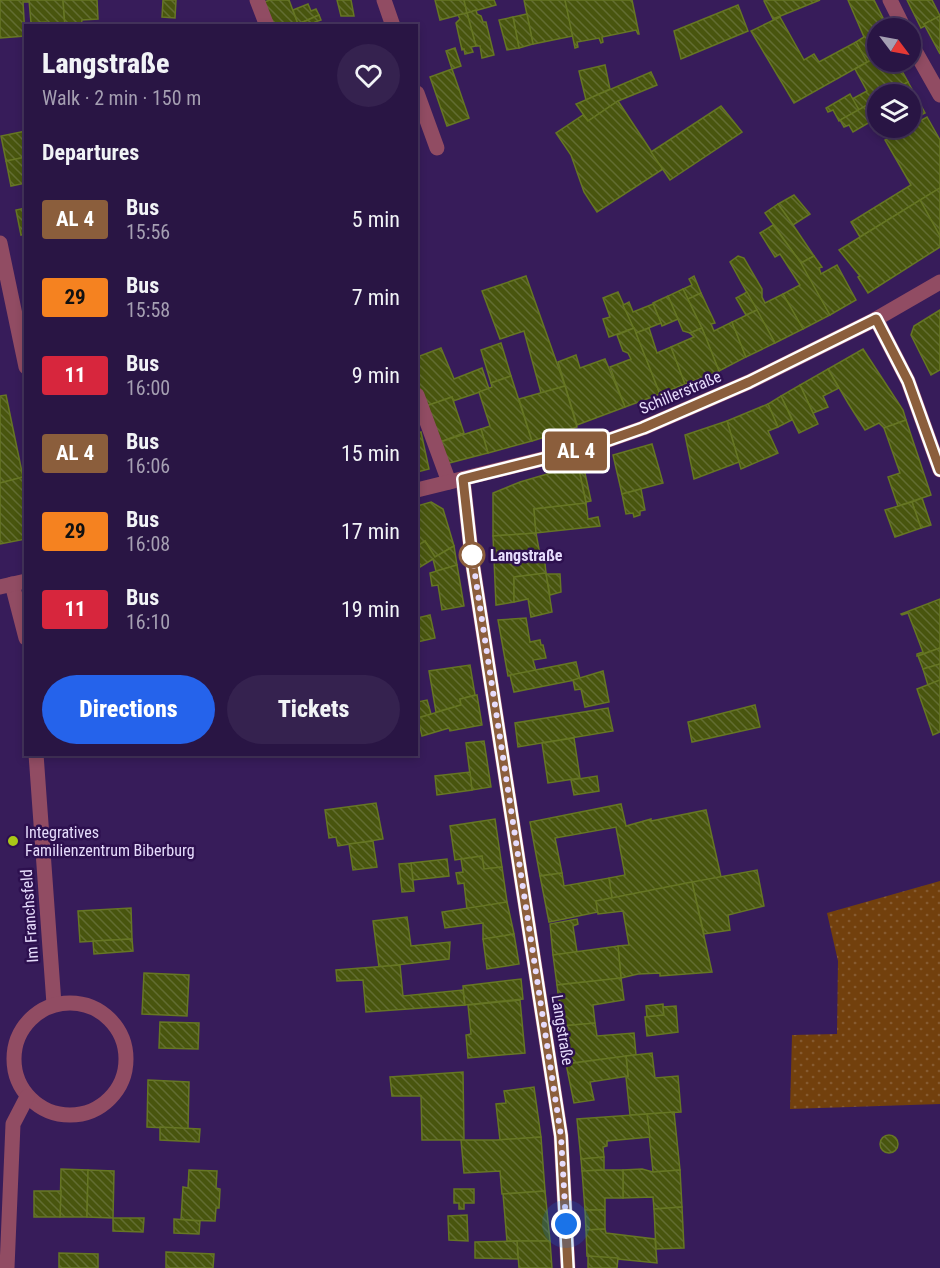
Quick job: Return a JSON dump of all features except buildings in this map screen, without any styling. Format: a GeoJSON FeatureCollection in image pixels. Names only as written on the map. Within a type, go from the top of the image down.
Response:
{"type":"FeatureCollection","features":[{"type":"Feature","properties":{"kind":"street"},"geometry":{"type":"LineString","coordinates":[[257,0],[266,24]]}},
{"type":"Feature","properties":{"kind":"street"},"geometry":{"type":"LineString","coordinates":[[384,0],[392,24]]}},
{"type":"Feature","properties":{"kind":"street"},"geometry":{"type":"LineString","coordinates":[[890,0],[899,18]]}},
{"type":"Feature","properties":{"kind":"street"},"geometry":{"type":"LineString","coordinates":[[921,61],[940,94]]}},
{"type":"Feature","properties":{"kind":"street"},"geometry":{"type":"LineString","coordinates":[[418,96],[437,148]]}},
{"type":"Feature","properties":{"kind":"street"},"geometry":{"type":"LineString","coordinates":[[0,243],[24,357]]}},
{"type":"Feature","properties":{"kind":"street","name":"Schillerstraße"},"geometry":{"type":"LineString","coordinates":[[418,490],[583,449],[643,428],[749,382],[876,319],[940,282]]}},
{"type":"Feature","properties":{"kind":"street"},"geometry":{"type":"LineString","coordinates":[[876,319],[908,381],[940,470]]}},
{"type":"Feature","properties":{"kind":"street","name":"Langstraße"},"geometry":{"type":"LineString","coordinates":[[418,397],[456,481],[472,560],[561,1136],[568,1268]]}},
{"type":"Feature","properties":{"kind":"street"},"geometry":{"type":"LineString","coordinates":[[12,584],[24,630]]}},
{"type":"Feature","properties":{"kind":"street","name":"Im Franchsfeld"},"geometry":{"type":"LineString","coordinates":[[36,756],[54,1004]]}},
{"type":"Feature","properties":{"kind":"street"},"geometry":{"type":"LineString","coordinates":[[80,1003],[105,1013],[121,1035],[127,1061],[119,1087],[101,1107],[76,1116],[49,1112],[27,1097],[16,1077],[13,1055],[19,1033],[34,1015],[54,1004],[80,1003]]}},
{"type":"Feature","properties":{"kind":"street"},"geometry":{"type":"LineString","coordinates":[[7,1268],[13,1124],[27,1097]]}},
{"type":"Feature","properties":{"kind":"shaded area"},"geometry":{"type":"Polygon","coordinates":[[[940,881],[940,1104],[790,1109],[792,1035],[837,1034],[838,961],[827,913],[940,881]]]}},
{"type":"Feature","properties":{"kind":"bus line"},"geometry":{"type":"LineString","coordinates":[[568,1268],[561,1136],[472,560],[463,479],[583,449],[643,428],[749,382],[876,319],[908,381],[940,470]]}},
{"type":"Feature","properties":{"kind":"place","name":"Langstraße"},"geometry":{"type":"Point","coordinates":[472,555]}},
{"type":"Feature","properties":{"kind":"place","name":"Integratives Familienzentrum Biberburg"},"geometry":{"type":"Point","coordinates":[13,841]}},
{"type":"Feature","properties":{"kind":"route"},"geometry":{"type":"LineString","coordinates":[[472,555],[561,1136],[566,1224]]}}]}
